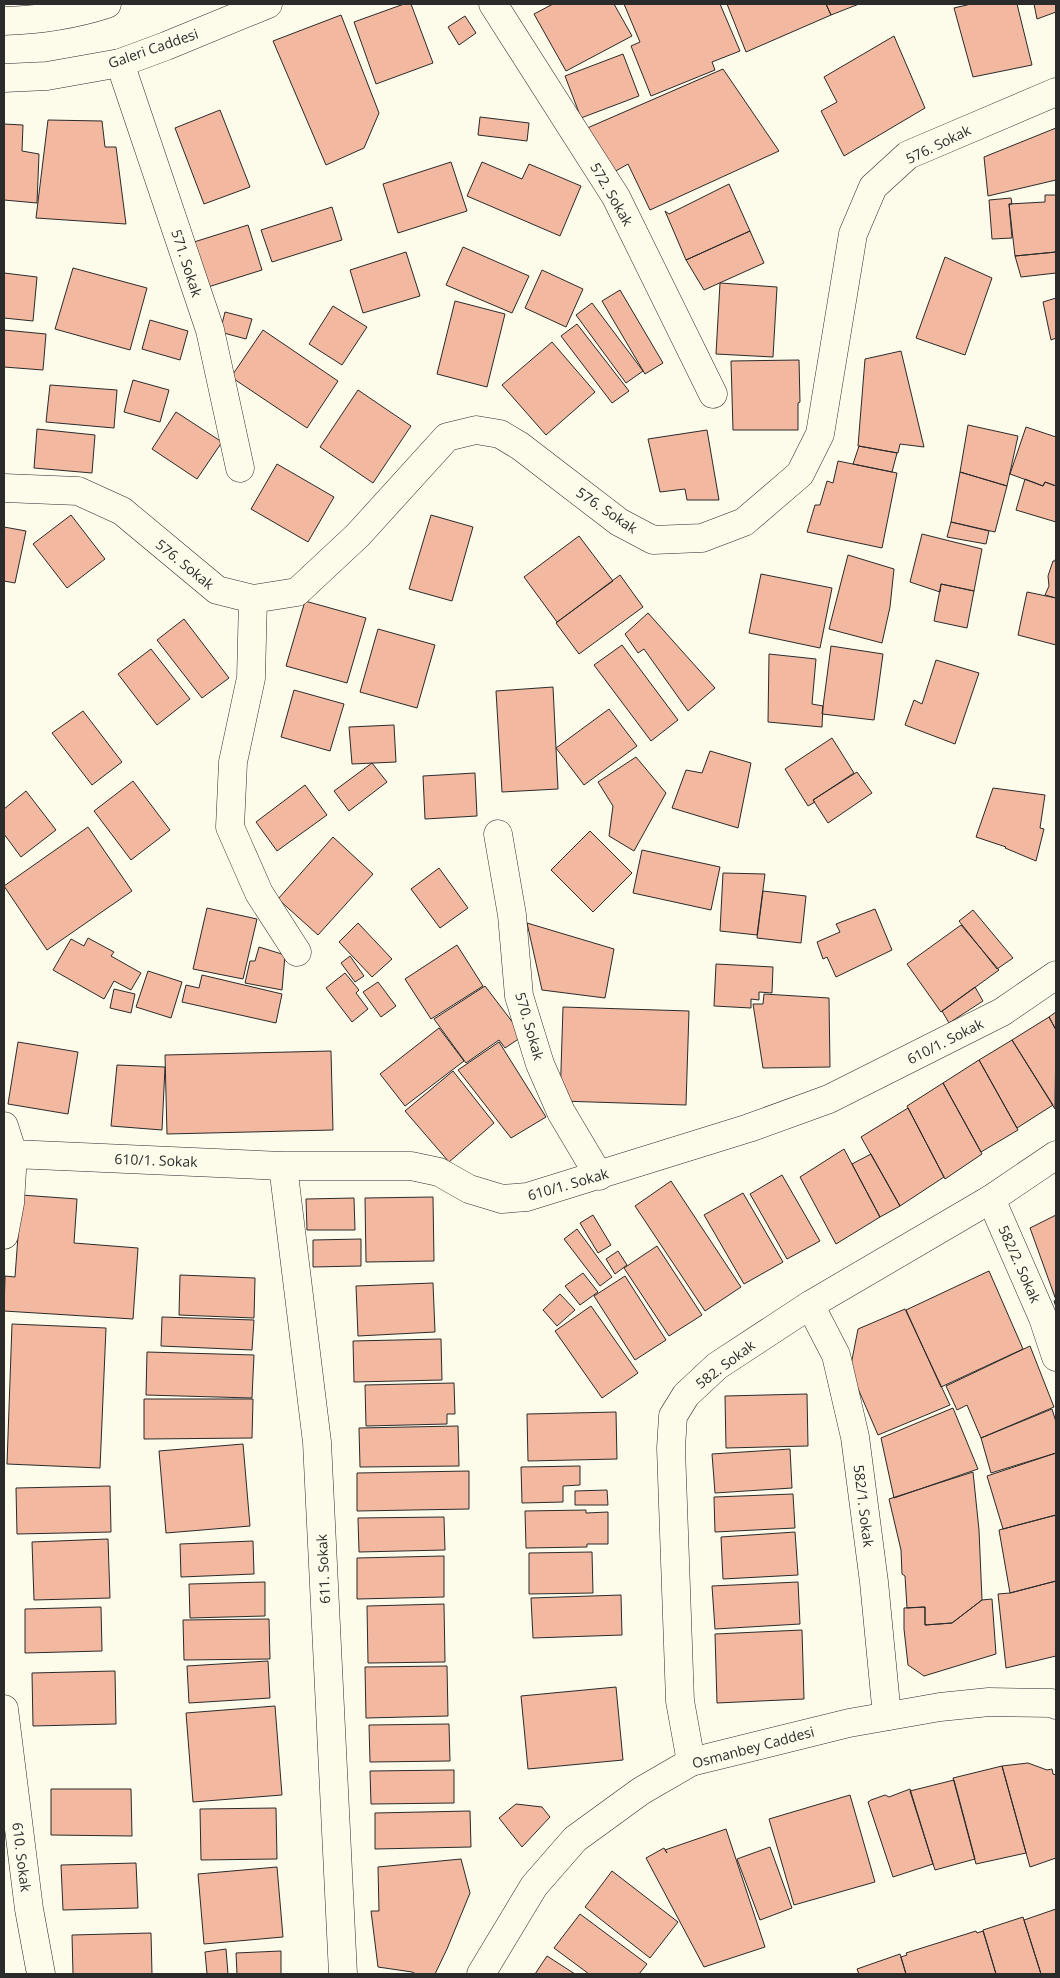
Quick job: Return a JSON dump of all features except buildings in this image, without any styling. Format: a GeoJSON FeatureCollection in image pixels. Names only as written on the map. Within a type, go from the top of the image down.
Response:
{"type":"FeatureCollection","features":[{"type":"Feature","properties":{"kind":"street"},"geometry":{"type":"LineString","coordinates":[[4,21],[31,20],[65,15],[107,4]]}},
{"type":"Feature","properties":{"kind":"street","name":"Galeri Caddesi"},"geometry":{"type":"LineString","coordinates":[[4,78],[47,76],[120,63],[268,4]]}},
{"type":"Feature","properties":{"kind":"street","name":"572. Sokak"},"geometry":{"type":"LineString","coordinates":[[493,4],[616,197],[713,394]]}},
{"type":"Feature","properties":{"kind":"street","name":"571. Sokak"},"geometry":{"type":"LineString","coordinates":[[120,63],[210,330],[240,468]]}},
{"type":"Feature","properties":{"kind":"street","name":"576. Sokak"},"geometry":{"type":"LineString","coordinates":[[4,488],[78,491],[122,511],[217,590],[253,599],[297,592],[358,536],[448,437],[476,430],[500,434],[520,446],[619,522],[653,540],[702,538],[744,522],[800,474],[820,434],[854,234],[873,187],[908,155],[1056,92]]}},
{"type":"Feature","properties":{"kind":"street"},"geometry":{"type":"LineString","coordinates":[[253,599],[251,678],[233,762],[230,827],[260,894],[297,952]]}},
{"type":"Feature","properties":{"kind":"street","name":"570. Sokak"},"geometry":{"type":"LineString","coordinates":[[498,834],[512,915],[519,996],[540,1064],[561,1112],[599,1176]]}},
{"type":"Feature","properties":{"kind":"street","name":"610/1. Sokak"},"geometry":{"type":"LineString","coordinates":[[13,1154],[283,1166],[411,1166],[438,1172],[469,1188],[502,1199],[526,1197],[599,1176],[749,1128],[829,1099],[1002,1012],[1056,975]]}},
{"type":"Feature","properties":{"kind":"street"},"geometry":{"type":"LineString","coordinates":[[4,1126],[13,1154],[10,1203],[4,1235]]}},
{"type":"Feature","properties":{"kind":"street","name":"582. Sokak"},"geometry":{"type":"LineString","coordinates":[[691,1762],[680,1701],[671,1448],[674,1416],[686,1395],[717,1366],[810,1304],[991,1199],[1056,1155]]}},
{"type":"Feature","properties":{"kind":"street","name":"611. Sokak"},"geometry":{"type":"LineString","coordinates":[[283,1166],[317,1442],[343,1974]]}},
{"type":"Feature","properties":{"kind":"street","name":"582/2. Sokak"},"geometry":{"type":"LineString","coordinates":[[991,1199],[1044,1318],[1056,1358]]}},
{"type":"Feature","properties":{"kind":"street","name":"582/1. Sokak"},"geometry":{"type":"LineString","coordinates":[[810,1304],[836,1355],[855,1437],[874,1582],[887,1716]]}},
{"type":"Feature","properties":{"kind":"street","name":"Osmanbey Caddesi"},"geometry":{"type":"LineString","coordinates":[[481,1974],[534,1886],[575,1839],[641,1791],[691,1762],[849,1722],[940,1706],[990,1702],[1052,1703],[1056,1706]]}},
{"type":"Feature","properties":{"kind":"street","name":"610. Sokak"},"geometry":{"type":"LineString","coordinates":[[4,1709],[29,1910],[41,1974]]}}]}
